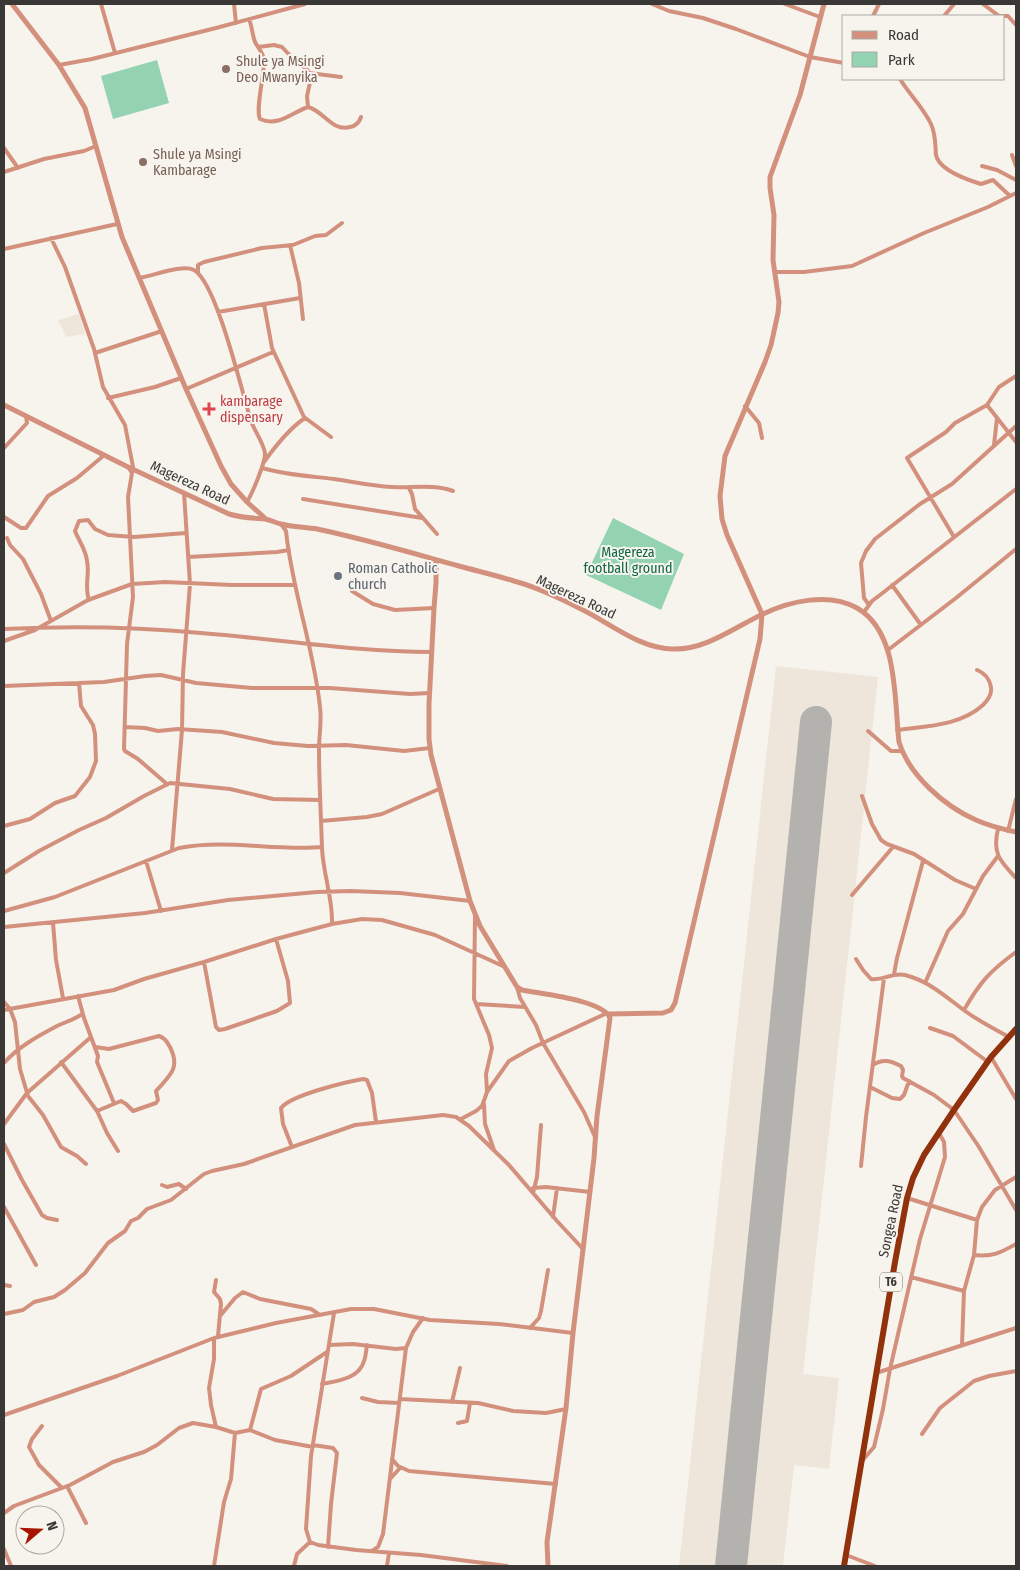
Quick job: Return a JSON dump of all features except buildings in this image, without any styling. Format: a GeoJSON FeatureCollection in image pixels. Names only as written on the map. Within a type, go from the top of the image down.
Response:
{"type":"FeatureCollection","features":[{"type":"Feature","properties":{"kind":"highway","name":"Songea Road"},"geometry":{"type":"LineString","coordinates":[[844,1566],[875,1373],[907,1198],[913,1178],[954,1110],[990,1060],[1016,1029]]}},
{"type":"Feature","properties":{"kind":"street"},"geometry":{"type":"LineString","coordinates":[[12,4],[59,65],[85,108],[117,224],[181,378],[221,466],[234,488],[266,519]]}},
{"type":"Feature","properties":{"kind":"street"},"geometry":{"type":"LineString","coordinates":[[101,4],[115,53]]}},
{"type":"Feature","properties":{"kind":"street"},"geometry":{"type":"LineString","coordinates":[[234,4],[236,23]]}},
{"type":"Feature","properties":{"kind":"street"},"geometry":{"type":"LineString","coordinates":[[59,65],[236,23],[305,4]]}},
{"type":"Feature","properties":{"kind":"street"},"geometry":{"type":"LineString","coordinates":[[652,4],[669,11],[703,18],[736,29],[810,57],[842,63]]}},
{"type":"Feature","properties":{"kind":"street"},"geometry":{"type":"LineString","coordinates":[[785,4],[820,17]]}},
{"type":"Feature","properties":{"kind":"street"},"geometry":{"type":"LineString","coordinates":[[487,1092],[509,1061],[543,1043],[608,1014],[663,1013],[671,1010],[675,1003],[762,628],[762,614],[726,535],[720,496],[724,456],[765,362],[775,330],[779,302],[775,272],[774,215],[770,177],[800,95],[824,4]]}},
{"type":"Feature","properties":{"kind":"street"},"geometry":{"type":"LineString","coordinates":[[945,15],[954,4]]}},
{"type":"Feature","properties":{"kind":"street"},"geometry":{"type":"LineString","coordinates":[[983,4],[999,15]]}},
{"type":"Feature","properties":{"kind":"street"},"geometry":{"type":"LineString","coordinates":[[1005,16],[1008,16],[1016,25]]}},
{"type":"Feature","properties":{"kind":"street"},"geometry":{"type":"LineString","coordinates":[[249,19],[264,63],[258,112],[259,118],[266,121],[279,121],[308,107],[315,109],[328,121],[340,128],[347,128],[355,126],[361,117]]}},
{"type":"Feature","properties":{"kind":"street"},"geometry":{"type":"LineString","coordinates":[[258,47],[274,45],[282,47],[295,61],[305,67],[310,73],[311,78],[308,90],[308,107]]}},
{"type":"Feature","properties":{"kind":"street"},"geometry":{"type":"LineString","coordinates":[[310,73],[341,77]]}},
{"type":"Feature","properties":{"kind":"street"},"geometry":{"type":"LineString","coordinates":[[901,80],[931,123],[936,138],[936,154],[942,164],[960,176],[981,184],[993,180],[1010,196]]}},
{"type":"Feature","properties":{"kind":"street"},"geometry":{"type":"LineString","coordinates":[[4,172],[44,159],[96,146]]}},
{"type":"Feature","properties":{"kind":"street"},"geometry":{"type":"LineString","coordinates":[[4,148],[18,168]]}},
{"type":"Feature","properties":{"kind":"street"},"geometry":{"type":"LineString","coordinates":[[1012,155],[1016,166]]}},
{"type":"Feature","properties":{"kind":"street"},"geometry":{"type":"LineString","coordinates":[[982,166],[997,170],[1016,180]]}},
{"type":"Feature","properties":{"kind":"street"},"geometry":{"type":"LineString","coordinates":[[775,272],[804,272],[852,266],[1016,193]]}},
{"type":"Feature","properties":{"kind":"street"},"geometry":{"type":"LineString","coordinates":[[4,249],[117,224]]}},
{"type":"Feature","properties":{"kind":"street"},"geometry":{"type":"LineString","coordinates":[[198,273],[198,264],[212,259],[269,247],[290,245],[315,236],[326,235],[342,224]]}},
{"type":"Feature","properties":{"kind":"street"},"geometry":{"type":"LineString","coordinates":[[51,238],[66,268],[108,398],[125,425],[134,462],[134,467],[128,467]]}},
{"type":"Feature","properties":{"kind":"street"},"geometry":{"type":"LineString","coordinates":[[290,245],[299,283],[302,319]]}},
{"type":"Feature","properties":{"kind":"street"},"geometry":{"type":"LineString","coordinates":[[139,278],[190,268],[198,273],[206,283],[226,331],[252,422],[264,450],[262,466]]}},
{"type":"Feature","properties":{"kind":"street"},"geometry":{"type":"LineString","coordinates":[[218,312],[300,298]]}},
{"type":"Feature","properties":{"kind":"street"},"geometry":{"type":"LineString","coordinates":[[264,304],[273,352],[305,418],[331,437]]}},
{"type":"Feature","properties":{"kind":"street"},"geometry":{"type":"LineString","coordinates":[[95,353],[162,332]]}},
{"type":"Feature","properties":{"kind":"street"},"geometry":{"type":"LineString","coordinates":[[186,389],[273,352]]}},
{"type":"Feature","properties":{"kind":"street"},"geometry":{"type":"LineString","coordinates":[[954,537],[907,458],[946,432],[954,423],[987,405],[999,386],[1016,376]]}},
{"type":"Feature","properties":{"kind":"street"},"geometry":{"type":"LineString","coordinates":[[108,398],[155,387],[181,378]]}},
{"type":"Feature","properties":{"kind":"street","name":"Magereza Road"},"geometry":{"type":"LineString","coordinates":[[4,405],[184,494],[237,517],[255,520],[266,519],[281,524],[326,532],[515,581],[581,608],[638,639],[663,648],[683,648],[709,642],[762,614],[787,605],[820,599],[846,602],[864,612],[881,633],[888,650],[897,730],[902,751],[922,779],[943,799],[974,819],[998,829],[1016,832]]}},
{"type":"Feature","properties":{"kind":"street"},"geometry":{"type":"LineString","coordinates":[[987,405],[1016,442]]}},
{"type":"Feature","properties":{"kind":"street"},"geometry":{"type":"LineString","coordinates":[[745,406],[759,423],[762,438]]}},
{"type":"Feature","properties":{"kind":"street"},"geometry":{"type":"LineString","coordinates":[[4,448],[27,423],[26,416]]}},
{"type":"Feature","properties":{"kind":"street"},"geometry":{"type":"LineString","coordinates":[[247,502],[262,466],[273,450],[305,418]]}},
{"type":"Feature","properties":{"kind":"street"},"geometry":{"type":"LineString","coordinates":[[994,445],[997,418]]}},
{"type":"Feature","properties":{"kind":"street"},"geometry":{"type":"LineString","coordinates":[[869,605],[864,598],[861,563],[866,552],[879,535],[952,484],[1016,426]]}},
{"type":"Feature","properties":{"kind":"street"},"geometry":{"type":"LineString","coordinates":[[4,517],[21,528],[26,528],[48,496],[102,458],[101,453]]}},
{"type":"Feature","properties":{"kind":"street"},"geometry":{"type":"LineString","coordinates":[[262,466],[293,476],[331,479],[372,486],[440,487],[453,491]]}},
{"type":"Feature","properties":{"kind":"street"},"geometry":{"type":"LineString","coordinates":[[128,467],[132,473],[128,494],[133,596],[126,679],[124,751],[138,759],[167,784]]}},
{"type":"Feature","properties":{"kind":"street"},"geometry":{"type":"LineString","coordinates":[[408,488],[412,494],[414,506],[437,534]]}},
{"type":"Feature","properties":{"kind":"street"},"geometry":{"type":"LineString","coordinates":[[864,612],[869,605],[892,585],[1016,489]]}},
{"type":"Feature","properties":{"kind":"street"},"geometry":{"type":"LineString","coordinates":[[172,850],[176,783],[182,730],[183,679],[190,584],[184,494]]}},
{"type":"Feature","properties":{"kind":"street"},"geometry":{"type":"LineString","coordinates":[[304,499],[422,518]]}},
{"type":"Feature","properties":{"kind":"street"},"geometry":{"type":"LineString","coordinates":[[89,600],[86,587],[88,563],[75,531],[79,521],[87,520],[97,530],[108,535],[130,537],[186,533]]}},
{"type":"Feature","properties":{"kind":"street"},"geometry":{"type":"LineString","coordinates":[[281,524],[286,531],[321,717],[319,746],[322,847],[332,907],[332,924]]}},
{"type":"Feature","properties":{"kind":"street"},"geometry":{"type":"LineString","coordinates":[[7,538],[10,545],[23,559],[51,621]]}},
{"type":"Feature","properties":{"kind":"street"},"geometry":{"type":"LineString","coordinates":[[888,650],[1016,549]]}},
{"type":"Feature","properties":{"kind":"street"},"geometry":{"type":"LineString","coordinates":[[188,557],[289,550]]}},
{"type":"Feature","properties":{"kind":"street"},"geometry":{"type":"LineString","coordinates":[[436,560],[431,652],[430,748],[439,789],[475,915],[517,987],[522,990],[577,1001],[602,1010],[608,1014],[610,1024],[597,1116],[566,1409],[548,1542],[548,1566]]}},
{"type":"Feature","properties":{"kind":"street"},"geometry":{"type":"LineString","coordinates":[[4,642],[40,627],[89,600],[132,584],[164,582],[232,586],[295,584]]}},
{"type":"Feature","properties":{"kind":"street"},"geometry":{"type":"LineString","coordinates":[[892,585],[921,625]]}},
{"type":"Feature","properties":{"kind":"street"},"geometry":{"type":"LineString","coordinates":[[352,591],[374,604],[395,610],[434,608]]}},
{"type":"Feature","properties":{"kind":"street"},"geometry":{"type":"LineString","coordinates":[[4,629],[40,627],[187,632],[354,649],[431,652]]}},
{"type":"Feature","properties":{"kind":"street"},"geometry":{"type":"LineString","coordinates":[[897,730],[958,720],[975,711],[990,698],[992,691],[986,676],[978,670]]}},
{"type":"Feature","properties":{"kind":"street"},"geometry":{"type":"LineString","coordinates":[[4,686],[104,682],[161,675],[196,683],[252,688],[348,688],[410,694],[430,693]]}},
{"type":"Feature","properties":{"kind":"street"},"geometry":{"type":"LineString","coordinates":[[4,826],[30,819],[55,803],[75,796],[90,777],[96,761],[95,734],[93,725],[81,706],[79,683]]}},
{"type":"Feature","properties":{"kind":"street"},"geometry":{"type":"LineString","coordinates":[[125,727],[158,731],[222,732],[274,743],[319,746],[346,745],[404,750],[430,748]]}},
{"type":"Feature","properties":{"kind":"street"},"geometry":{"type":"LineString","coordinates":[[868,731],[891,750],[902,751]]}},
{"type":"Feature","properties":{"kind":"street"},"geometry":{"type":"LineString","coordinates":[[4,874],[39,851],[106,818],[167,784],[176,783],[230,789],[273,799],[320,800]]}},
{"type":"Feature","properties":{"kind":"street"},"geometry":{"type":"LineString","coordinates":[[322,821],[377,816],[395,810],[439,789]]}},
{"type":"Feature","properties":{"kind":"street"},"geometry":{"type":"LineString","coordinates":[[862,796],[877,834],[886,844],[908,851],[961,883],[976,889]]}},
{"type":"Feature","properties":{"kind":"street"},"geometry":{"type":"LineString","coordinates":[[1008,831],[1016,798]]}},
{"type":"Feature","properties":{"kind":"street"},"geometry":{"type":"LineString","coordinates":[[998,829],[995,841],[998,856],[1016,878]]}},
{"type":"Feature","properties":{"kind":"street"},"geometry":{"type":"LineString","coordinates":[[4,911],[54,897],[172,850],[199,845],[322,847]]}},
{"type":"Feature","properties":{"kind":"street"},"geometry":{"type":"LineString","coordinates":[[852,894],[893,847]]}},
{"type":"Feature","properties":{"kind":"street"},"geometry":{"type":"LineString","coordinates":[[926,983],[948,931],[963,914],[976,889],[998,856]]}},
{"type":"Feature","properties":{"kind":"street"},"geometry":{"type":"LineString","coordinates":[[146,861],[161,911]]}},
{"type":"Feature","properties":{"kind":"street"},"geometry":{"type":"LineString","coordinates":[[894,974],[923,861]]}},
{"type":"Feature","properties":{"kind":"street"},"geometry":{"type":"LineString","coordinates":[[4,926],[53,923],[161,911],[228,900],[329,892],[400,893],[470,901]]}},
{"type":"Feature","properties":{"kind":"street"},"geometry":{"type":"LineString","coordinates":[[475,915],[474,992],[476,1004],[492,1045],[486,1074],[485,1124],[495,1152]]}},
{"type":"Feature","properties":{"kind":"street"},"geometry":{"type":"LineString","coordinates":[[4,1010],[114,990],[276,939],[332,924],[362,919],[382,920],[442,938],[504,967]]}},
{"type":"Feature","properties":{"kind":"street"},"geometry":{"type":"LineString","coordinates":[[53,923],[56,960],[63,998]]}},
{"type":"Feature","properties":{"kind":"street"},"geometry":{"type":"LineString","coordinates":[[204,962],[217,1028],[222,1030],[239,1025],[277,1011],[290,1003],[288,980],[276,939]]}},
{"type":"Feature","properties":{"kind":"street"},"geometry":{"type":"LineString","coordinates":[[964,1010],[984,978],[995,967],[1016,952]]}},
{"type":"Feature","properties":{"kind":"street"},"geometry":{"type":"LineString","coordinates":[[856,959],[867,976],[874,980],[882,990]]}},
{"type":"Feature","properties":{"kind":"street"},"geometry":{"type":"LineString","coordinates":[[874,980],[894,974],[908,976],[926,983],[964,1010],[1009,1037]]}},
{"type":"Feature","properties":{"kind":"street"},"geometry":{"type":"LineString","coordinates":[[861,1166],[884,978]]}},
{"type":"Feature","properties":{"kind":"street"},"geometry":{"type":"LineString","coordinates":[[517,987],[518,996],[536,1025],[543,1043],[584,1112],[596,1138]]}},
{"type":"Feature","properties":{"kind":"street"},"geometry":{"type":"LineString","coordinates":[[78,996],[82,1014],[98,1058],[97,1061],[114,1103]]}},
{"type":"Feature","properties":{"kind":"street"},"geometry":{"type":"LineString","coordinates":[[4,1002],[10,1010],[16,1028],[20,1068],[27,1093],[43,1115],[61,1148],[77,1156],[86,1164]]}},
{"type":"Feature","properties":{"kind":"street"},"geometry":{"type":"LineString","coordinates":[[476,1004],[525,1007]]}},
{"type":"Feature","properties":{"kind":"street"},"geometry":{"type":"LineString","coordinates":[[4,1063],[18,1050],[54,1028],[82,1014]]}},
{"type":"Feature","properties":{"kind":"street"},"geometry":{"type":"LineString","coordinates":[[930,1028],[953,1036],[990,1060],[1016,1099]]}},
{"type":"Feature","properties":{"kind":"street"},"geometry":{"type":"LineString","coordinates":[[95,1048],[109,1049],[158,1036],[164,1038],[172,1053],[175,1067],[164,1084],[157,1090],[157,1101],[139,1110],[133,1111],[123,1102],[114,1103],[97,1111]]}},
{"type":"Feature","properties":{"kind":"street"},"geometry":{"type":"LineString","coordinates":[[4,1124],[27,1093],[91,1037]]}},
{"type":"Feature","properties":{"kind":"street"},"geometry":{"type":"LineString","coordinates":[[4,1056],[9,1057]]}},
{"type":"Feature","properties":{"kind":"street"},"geometry":{"type":"LineString","coordinates":[[873,1066],[882,1060],[896,1064],[902,1068],[903,1078],[941,1100],[954,1110],[1016,1210]]}},
{"type":"Feature","properties":{"kind":"street"},"geometry":{"type":"LineString","coordinates":[[61,1062],[97,1111],[118,1151]]}},
{"type":"Feature","properties":{"kind":"street"},"geometry":{"type":"LineString","coordinates":[[292,1147],[283,1124],[281,1108],[288,1102],[338,1083],[367,1080],[372,1093],[376,1122]]}},
{"type":"Feature","properties":{"kind":"street"},"geometry":{"type":"LineString","coordinates":[[870,1087],[900,1100],[909,1081]]}},
{"type":"Feature","properties":{"kind":"street"},"geometry":{"type":"LineString","coordinates":[[461,1119],[484,1104]]}},
{"type":"Feature","properties":{"kind":"street"},"geometry":{"type":"LineString","coordinates":[[4,1314],[23,1310],[34,1302],[62,1293],[85,1273],[108,1242],[126,1231],[131,1221],[138,1218],[147,1209],[171,1200],[206,1173],[219,1168],[239,1166],[351,1126],[436,1115],[461,1119],[529,1189],[534,1191],[553,1217],[584,1250]]}},
{"type":"Feature","properties":{"kind":"street"},"geometry":{"type":"LineString","coordinates":[[534,1191],[541,1125]]}},
{"type":"Feature","properties":{"kind":"street"},"geometry":{"type":"LineString","coordinates":[[862,1461],[874,1446],[911,1278],[945,1157],[944,1142],[939,1132]]}},
{"type":"Feature","properties":{"kind":"street"},"geometry":{"type":"LineString","coordinates":[[4,1144],[42,1215],[57,1220]]}},
{"type":"Feature","properties":{"kind":"street"},"geometry":{"type":"LineString","coordinates":[[962,1345],[964,1291],[974,1255],[977,1220],[988,1198],[995,1190],[1016,1178]]}},
{"type":"Feature","properties":{"kind":"street"},"geometry":{"type":"LineString","coordinates":[[162,1185],[167,1187],[179,1184],[186,1190]]}},
{"type":"Feature","properties":{"kind":"street"},"geometry":{"type":"LineString","coordinates":[[534,1191],[557,1188],[590,1192]]}},
{"type":"Feature","properties":{"kind":"street"},"geometry":{"type":"LineString","coordinates":[[553,1217],[557,1188]]}},
{"type":"Feature","properties":{"kind":"street"},"geometry":{"type":"LineString","coordinates":[[907,1198],[977,1220]]}},
{"type":"Feature","properties":{"kind":"street"},"geometry":{"type":"LineString","coordinates":[[4,1207],[36,1265]]}},
{"type":"Feature","properties":{"kind":"street"},"geometry":{"type":"LineString","coordinates":[[974,1255],[988,1256],[997,1254],[1016,1244]]}},
{"type":"Feature","properties":{"kind":"street"},"geometry":{"type":"LineString","coordinates":[[530,1328],[539,1318],[548,1270]]}},
{"type":"Feature","properties":{"kind":"street"},"geometry":{"type":"LineString","coordinates":[[911,1278],[964,1291]]}},
{"type":"Feature","properties":{"kind":"street"},"geometry":{"type":"LineString","coordinates":[[216,1280],[214,1290],[221,1301],[209,1388],[210,1405],[216,1427]]}},
{"type":"Feature","properties":{"kind":"street"},"geometry":{"type":"LineString","coordinates":[[4,1285],[10,1286]]}},
{"type":"Feature","properties":{"kind":"street"},"geometry":{"type":"LineString","coordinates":[[220,1316],[235,1298],[244,1292],[260,1299],[311,1309],[320,1315]]}},
{"type":"Feature","properties":{"kind":"street"},"geometry":{"type":"LineString","coordinates":[[4,1415],[117,1376],[216,1337],[276,1323],[351,1309],[364,1308],[423,1318],[573,1333]]}},
{"type":"Feature","properties":{"kind":"street"},"geometry":{"type":"LineString","coordinates":[[310,1542],[306,1529],[313,1446],[334,1312]]}},
{"type":"Feature","properties":{"kind":"street"},"geometry":{"type":"LineString","coordinates":[[372,1552],[381,1540],[406,1348],[413,1332],[423,1318]]}},
{"type":"Feature","properties":{"kind":"street"},"geometry":{"type":"LineString","coordinates":[[875,1373],[1016,1328]]}},
{"type":"Feature","properties":{"kind":"street"},"geometry":{"type":"LineString","coordinates":[[329,1345],[367,1344],[390,1348],[406,1348]]}},
{"type":"Feature","properties":{"kind":"street"},"geometry":{"type":"LineString","coordinates":[[322,1384],[343,1380],[360,1368],[364,1363],[367,1344]]}},
{"type":"Feature","properties":{"kind":"street"},"geometry":{"type":"LineString","coordinates":[[250,1430],[261,1389],[291,1376],[328,1352]]}},
{"type":"Feature","properties":{"kind":"street"},"geometry":{"type":"LineString","coordinates":[[452,1402],[460,1368]]}},
{"type":"Feature","properties":{"kind":"street"},"geometry":{"type":"LineString","coordinates":[[922,1434],[940,1408],[974,1381],[989,1376],[1016,1372]]}},
{"type":"Feature","properties":{"kind":"street"},"geometry":{"type":"LineString","coordinates":[[362,1398],[378,1402],[470,1403],[490,1405],[513,1411],[546,1414],[566,1409]]}},
{"type":"Feature","properties":{"kind":"street"},"geometry":{"type":"LineString","coordinates":[[458,1422],[467,1421],[470,1403]]}},
{"type":"Feature","properties":{"kind":"street"},"geometry":{"type":"LineString","coordinates":[[4,1513],[14,1506],[67,1486],[113,1462],[152,1448],[184,1425],[192,1423],[216,1427],[235,1433],[250,1430],[275,1440],[332,1448],[337,1453],[328,1546]]}},
{"type":"Feature","properties":{"kind":"street"},"geometry":{"type":"LineString","coordinates":[[42,1426],[32,1438],[29,1447],[39,1464],[62,1488]]}},
{"type":"Feature","properties":{"kind":"street"},"geometry":{"type":"LineString","coordinates":[[214,1566],[224,1502],[231,1479],[235,1433]]}},
{"type":"Feature","properties":{"kind":"street"},"geometry":{"type":"LineString","coordinates":[[392,1459],[400,1468],[409,1471],[556,1484]]}},
{"type":"Feature","properties":{"kind":"street"},"geometry":{"type":"LineString","coordinates":[[389,1480],[400,1468]]}},
{"type":"Feature","properties":{"kind":"street"},"geometry":{"type":"LineString","coordinates":[[67,1486],[86,1523]]}},
{"type":"Feature","properties":{"kind":"street"},"geometry":{"type":"LineString","coordinates":[[310,1542],[372,1552],[421,1555],[507,1566]]}},
{"type":"Feature","properties":{"kind":"street"},"geometry":{"type":"LineString","coordinates":[[294,1566],[297,1554],[310,1542]]}},
{"type":"Feature","properties":{"kind":"street"},"geometry":{"type":"LineString","coordinates":[[4,1549],[11,1566]]}},
{"type":"Feature","properties":{"kind":"street"},"geometry":{"type":"LineString","coordinates":[[387,1566],[389,1553]]}},
{"type":"Feature","properties":{"kind":"street"},"geometry":{"type":"LineString","coordinates":[[846,1555],[875,1566]]}},
{"type":"Feature","properties":{"kind":"shaded area"},"geometry":{"type":"Polygon","coordinates":[[[79,314],[85,334],[66,337],[58,320],[79,314]]]}},
{"type":"Feature","properties":{"kind":"shaded area"},"geometry":{"type":"Polygon","coordinates":[[[776,666],[878,677],[803,1374],[839,1378],[829,1469],[794,1465],[783,1566],[679,1566],[776,666]]]}},
{"type":"Feature","properties":{"kind":"green space"},"geometry":{"type":"Polygon","coordinates":[[[157,60],[169,103],[113,119],[101,76],[157,60]]]}},
{"type":"Feature","properties":{"kind":"green space","name":"Magereza football ground"},"geometry":{"type":"Polygon","coordinates":[[[613,518],[684,554],[661,610],[586,575],[613,518]]]}},
{"type":"Feature","properties":{"kind":"runway"},"geometry":{"type":"LineString","coordinates":[[731,1566],[816,722]]}},
{"type":"Feature","properties":{"kind":"place","name":"Shule ya Msingi Deo Mwanyika"},"geometry":{"type":"Point","coordinates":[226,69]}},
{"type":"Feature","properties":{"kind":"place","name":"Shule ya Msingi Kambarage"},"geometry":{"type":"Point","coordinates":[143,162]}},
{"type":"Feature","properties":{"kind":"place","name":"kambarage dispensary"},"geometry":{"type":"Point","coordinates":[209,409]}},
{"type":"Feature","properties":{"kind":"place","name":"Roman Catholic church"},"geometry":{"type":"Point","coordinates":[338,576]}}]}
